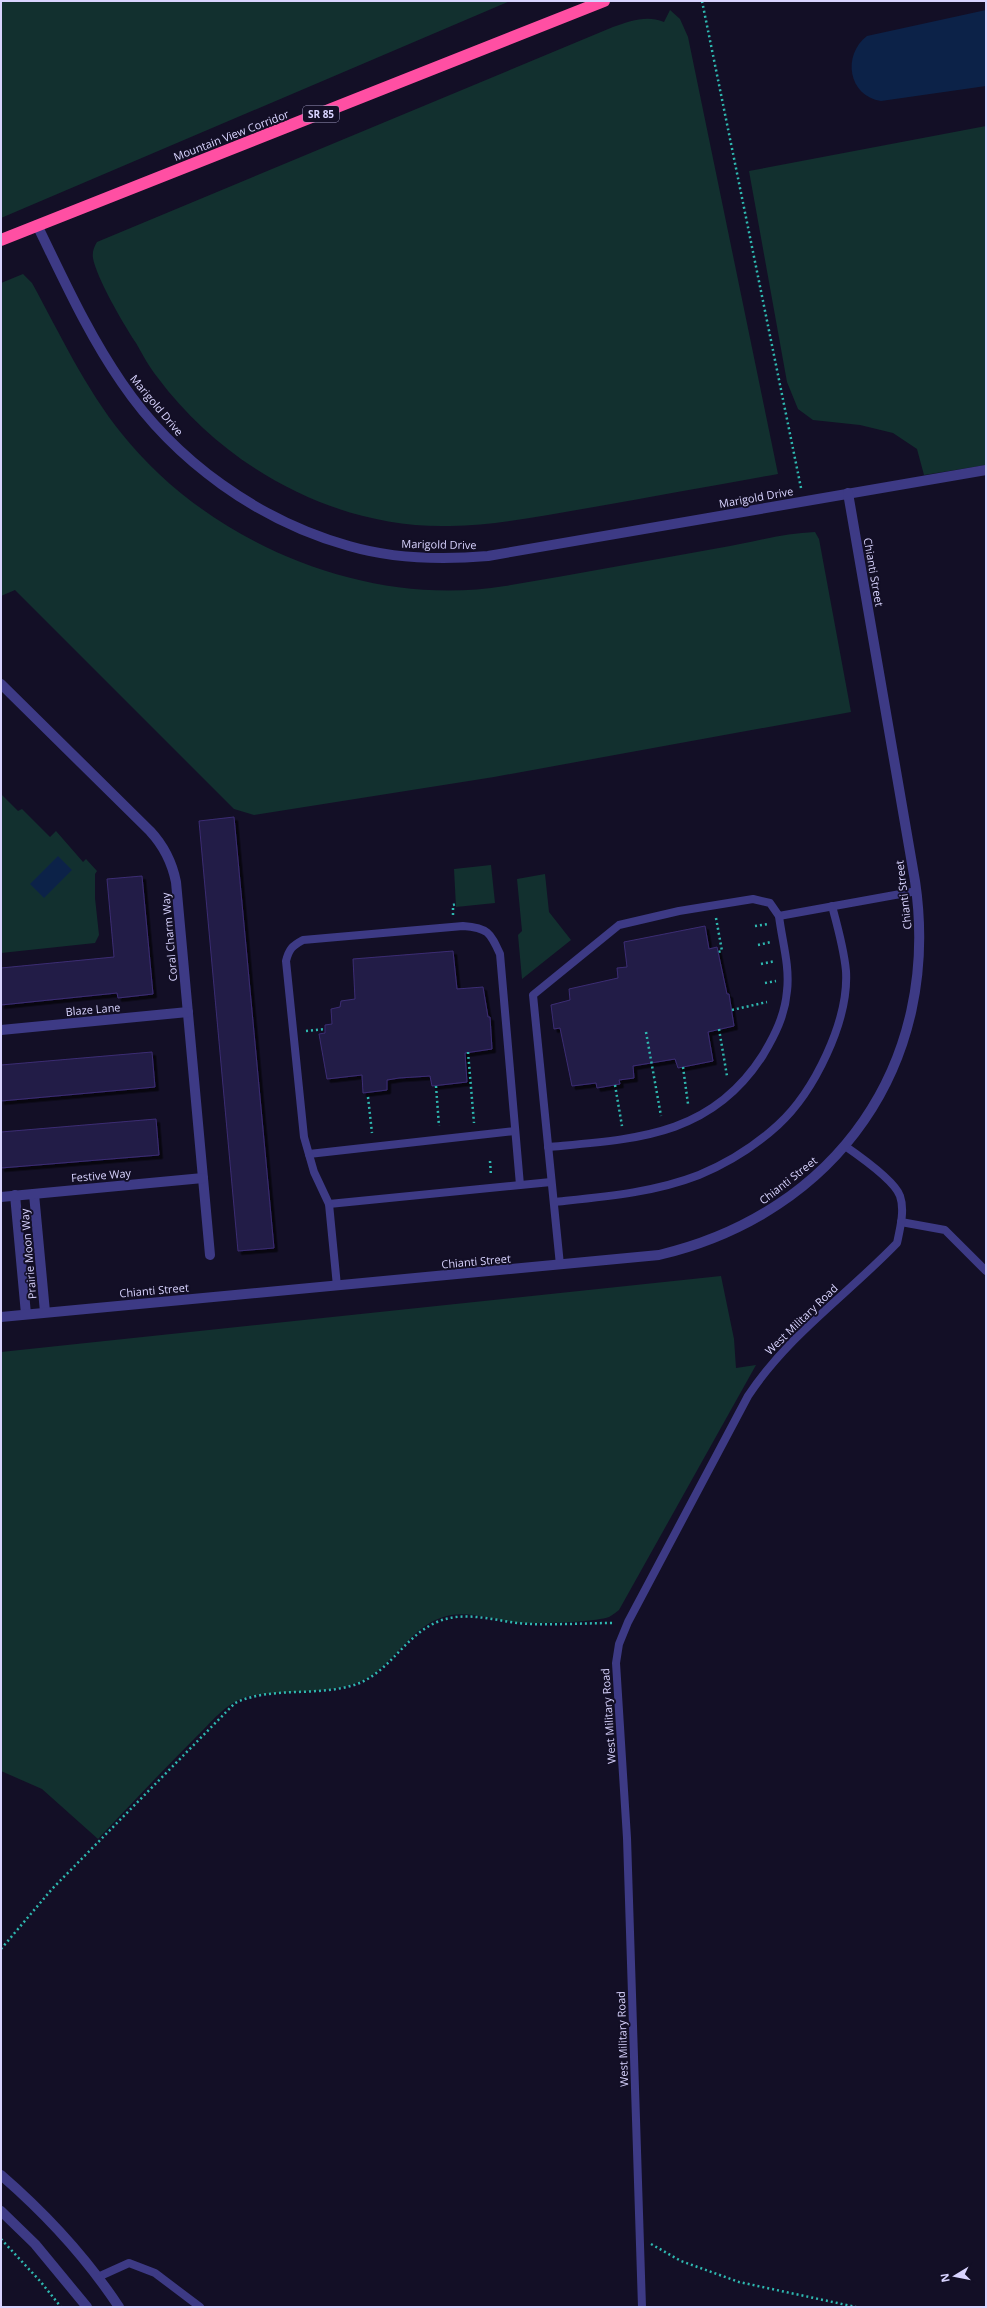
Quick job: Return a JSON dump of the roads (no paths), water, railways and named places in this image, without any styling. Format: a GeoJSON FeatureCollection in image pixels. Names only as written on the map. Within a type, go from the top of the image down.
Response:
{"type":"FeatureCollection","features":[{"type":"Feature","properties":{"kind":"highway","name":"Mountain View Corridor"},"geometry":{"type":"LineString","coordinates":[[1,240],[604,1]]}},
{"type":"Feature","properties":{"kind":"street","name":"Marigold Drive"},"geometry":{"type":"LineString","coordinates":[[37,225],[110,364],[141,408],[160,431],[192,461],[225,487],[273,516],[324,538],[350,547],[404,556],[460,558],[488,556],[804,500],[986,470]]}},
{"type":"Feature","properties":{"kind":"street","name":"Chianti Street"},"geometry":{"type":"LineString","coordinates":[[1,1316],[659,1255],[713,1239],[763,1215],[786,1200],[827,1166],[861,1125],[882,1091],[899,1054],[907,1029],[919,970],[920,941],[917,891],[848,493]]}},
{"type":"Feature","properties":{"kind":"street","name":"Coral Charm Way"},"geometry":{"type":"LineString","coordinates":[[1,684],[150,831],[165,850],[176,882],[210,1255]]}},
{"type":"Feature","properties":{"kind":"street","name":"Blaze Lane"},"geometry":{"type":"LineString","coordinates":[[1,1030],[188,1012]]}},
{"type":"Feature","properties":{"kind":"street","name":"Festive Way"},"geometry":{"type":"LineString","coordinates":[[1,1197],[203,1178]]}},
{"type":"Feature","properties":{"kind":"street","name":"Prairie Moon Way"},"geometry":{"type":"LineString","coordinates":[[34,1194],[45,1312]]}},
{"type":"Feature","properties":{"kind":"street","name":"Prairie Moon Way"},"geometry":{"type":"LineString","coordinates":[[15,1196],[26,1314]]}},
{"type":"Feature","properties":{"kind":"street"},"geometry":{"type":"LineString","coordinates":[[1,2175],[55,2225],[98,2277],[119,2307]]}},
{"type":"Feature","properties":{"kind":"street"},"geometry":{"type":"LineString","coordinates":[[1,2211],[35,2244],[86,2307]]}},
{"type":"Feature","properties":{"kind":"lane"},"geometry":{"type":"LineString","coordinates":[[779,916],[917,891]]}},
{"type":"Feature","properties":{"kind":"lane"},"geometry":{"type":"LineString","coordinates":[[548,1147],[644,1136],[672,1128],[709,1112],[730,1096],[752,1071],[774,1037],[784,1012],[788,990],[787,969],[779,916],[770,903],[753,899],[679,912],[619,925],[533,995],[551,1182],[560,1265]]}},
{"type":"Feature","properties":{"kind":"lane"},"geometry":{"type":"LineString","coordinates":[[554,1202],[616,1195],[660,1186],[698,1175],[740,1155],[778,1125],[810,1085],[832,1045],[844,1004],[846,972],[832,906]]}},
{"type":"Feature","properties":{"kind":"lane"},"geometry":{"type":"LineString","coordinates":[[337,1286],[329,1204],[314,1172],[304,1138],[286,961],[288,951],[303,940],[463,926],[480,927],[491,934],[500,954],[520,1185]]}},
{"type":"Feature","properties":{"kind":"lane"},"geometry":{"type":"LineString","coordinates":[[309,1154],[515,1131]]}},
{"type":"Feature","properties":{"kind":"lane","name":"West Military Road"},"geometry":{"type":"LineString","coordinates":[[642,2307],[627,1838],[616,1663],[619,1644],[628,1622],[744,1403],[763,1373],[787,1345],[897,1243],[902,1222],[900,1196],[875,1168],[845,1146]]}},
{"type":"Feature","properties":{"kind":"lane"},"geometry":{"type":"LineString","coordinates":[[329,1204],[551,1182]]}},
{"type":"Feature","properties":{"kind":"lane"},"geometry":{"type":"LineString","coordinates":[[902,1222],[945,1230],[986,1271]]}},
{"type":"Feature","properties":{"kind":"lane"},"geometry":{"type":"LineString","coordinates":[[98,2277],[129,2263],[155,2273],[200,2307]]}},
{"type":"Feature","properties":{"kind":"water"},"geometry":{"type":"Polygon","coordinates":[[[986,10],[986,86],[881,101],[870,98],[861,91],[855,83],[852,74],[854,53],[859,44],[867,36],[986,10]]]}},
{"type":"Feature","properties":{"kind":"water"},"geometry":{"type":"Polygon","coordinates":[[[58,856],[72,870],[44,898],[30,884],[58,856]]]}}]}
